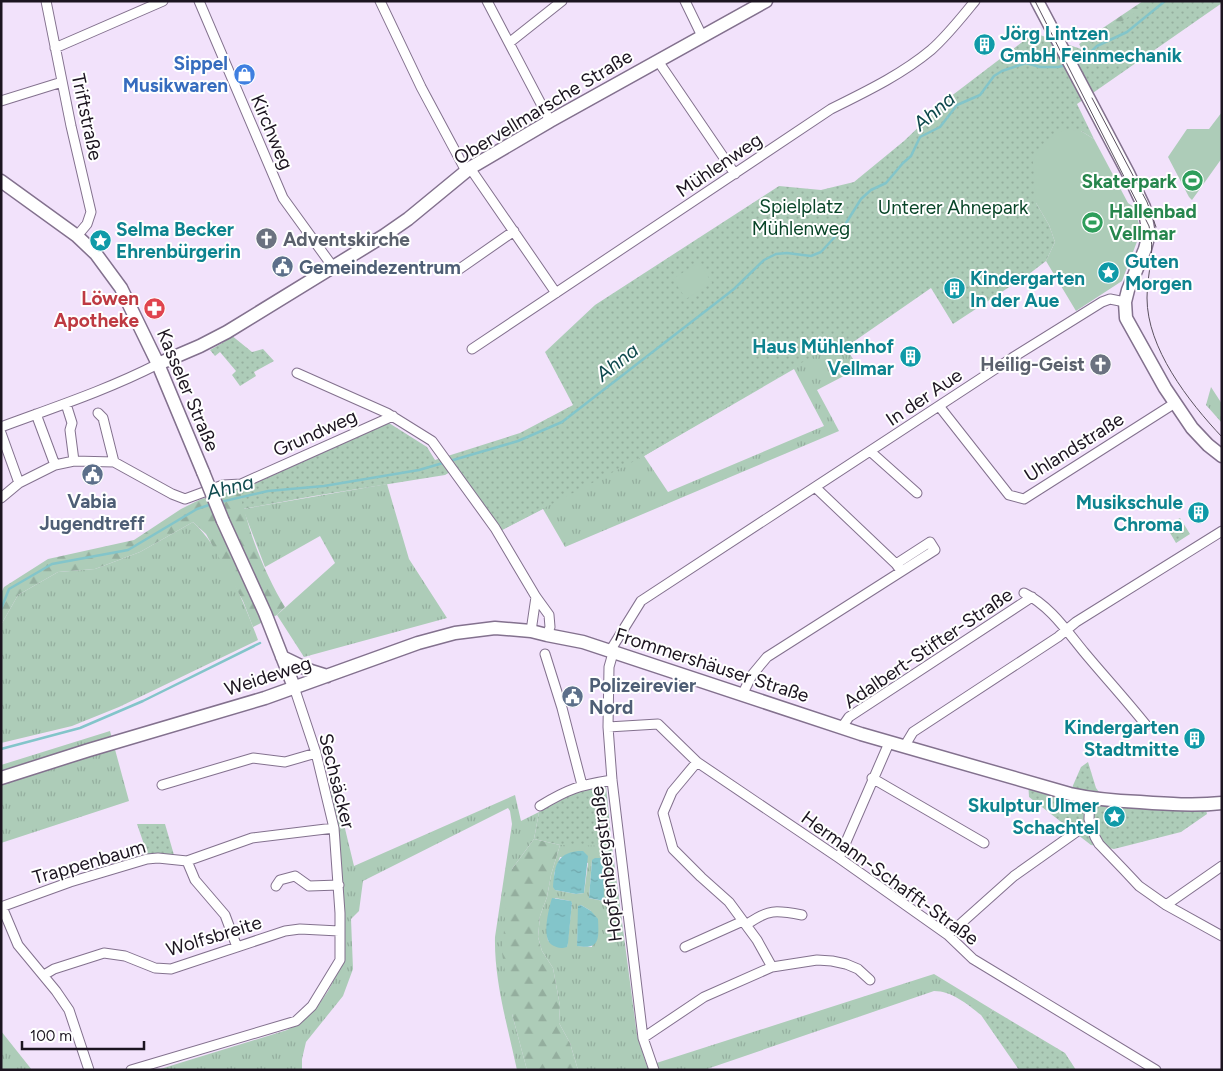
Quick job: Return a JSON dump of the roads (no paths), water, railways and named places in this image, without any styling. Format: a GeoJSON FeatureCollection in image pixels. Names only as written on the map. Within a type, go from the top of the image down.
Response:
{"type":"FeatureCollection","features":[{"type":"Feature","properties":{"kind":"main road","name":"Obervellmarsche Straße"},"geometry":{"type":"LineString","coordinates":[[158,364],[227,332],[408,219],[468,170],[550,121],[766,1]]}},
{"type":"Feature","properties":{"kind":"main road"},"geometry":{"type":"LineString","coordinates":[[1037,1],[1131,180],[1147,215],[1148,240],[1128,290],[1125,302],[1126,318],[1175,403],[1192,428],[1208,446],[1222,456]]}},
{"type":"Feature","properties":{"kind":"main road","name":"Kasseler Straße"},"geometry":{"type":"LineString","coordinates":[[1,181],[77,236],[96,254],[121,288],[158,364],[223,521],[265,613],[294,687]]}},
{"type":"Feature","properties":{"kind":"main road","name":"Weideweg"},"geometry":{"type":"LineString","coordinates":[[1,778],[265,698],[418,643],[455,633],[495,628],[531,631],[548,635]]}},
{"type":"Feature","properties":{"kind":"main road","name":"Frommershäuser Straße"},"geometry":{"type":"LineString","coordinates":[[548,635],[583,642],[889,743],[1025,782],[1090,798],[1167,804],[1204,805],[1222,803]]}},
{"type":"Feature","properties":{"kind":"main road"},"geometry":{"type":"LineString","coordinates":[[282,657],[311,671],[328,676]]}},
{"type":"Feature","properties":{"kind":"street","name":"Triftstraße"},"geometry":{"type":"LineString","coordinates":[[46,1],[91,212],[87,224],[77,236]]}},
{"type":"Feature","properties":{"kind":"street"},"geometry":{"type":"LineString","coordinates":[[55,48],[163,1]]}},
{"type":"Feature","properties":{"kind":"street","name":"Kirchweg"},"geometry":{"type":"LineString","coordinates":[[198,1],[283,198],[333,267]]}},
{"type":"Feature","properties":{"kind":"street"},"geometry":{"type":"LineString","coordinates":[[380,1],[421,87],[468,170],[514,230],[556,293]]}},
{"type":"Feature","properties":{"kind":"street"},"geometry":{"type":"LineString","coordinates":[[487,1],[550,121]]}},
{"type":"Feature","properties":{"kind":"street"},"geometry":{"type":"LineString","coordinates":[[509,43],[562,1]]}},
{"type":"Feature","properties":{"kind":"street"},"geometry":{"type":"LineString","coordinates":[[685,1],[702,36]]}},
{"type":"Feature","properties":{"kind":"street","name":"Mühlenweg"},"geometry":{"type":"LineString","coordinates":[[472,349],[831,109],[876,87],[913,64],[931,50],[975,1]]}},
{"type":"Feature","properties":{"kind":"street","name":"Obervellmarsche Straße"},"geometry":{"type":"LineString","coordinates":[[658,61],[735,174]]}},
{"type":"Feature","properties":{"kind":"street"},"geometry":{"type":"LineString","coordinates":[[1,101],[62,82]]}},
{"type":"Feature","properties":{"kind":"street"},"geometry":{"type":"LineString","coordinates":[[458,270],[514,230]]}},
{"type":"Feature","properties":{"kind":"street","name":"In der Aue"},"geometry":{"type":"LineString","coordinates":[[611,652],[641,601],[1102,302],[1110,299],[1125,302]]}},
{"type":"Feature","properties":{"kind":"street","name":"Obervellmarsche Straße"},"geometry":{"type":"LineString","coordinates":[[1,427],[124,381],[158,364]]}},
{"type":"Feature","properties":{"kind":"street"},"geometry":{"type":"LineString","coordinates":[[297,373],[393,416],[431,440],[495,528],[536,597],[549,615],[550,627],[548,635]]}},
{"type":"Feature","properties":{"kind":"street","name":"Uhlandstraße"},"geometry":{"type":"LineString","coordinates":[[939,406],[1009,495],[1024,499],[1175,403]]}},
{"type":"Feature","properties":{"kind":"street"},"geometry":{"type":"LineString","coordinates":[[66,404],[72,423],[70,430],[74,461]]}},
{"type":"Feature","properties":{"kind":"street"},"geometry":{"type":"LineString","coordinates":[[1,498],[18,483],[55,465],[74,461],[114,462],[103,418],[98,412]]}},
{"type":"Feature","properties":{"kind":"street"},"geometry":{"type":"LineString","coordinates":[[36,414],[55,465]]}},
{"type":"Feature","properties":{"kind":"street","name":"Grundweg"},"geometry":{"type":"LineString","coordinates":[[114,462],[172,494],[185,499],[224,485],[240,484],[393,416]]}},
{"type":"Feature","properties":{"kind":"street"},"geometry":{"type":"LineString","coordinates":[[1,433],[18,483]]}},
{"type":"Feature","properties":{"kind":"street"},"geometry":{"type":"LineString","coordinates":[[871,452],[917,493]]}},
{"type":"Feature","properties":{"kind":"street"},"geometry":{"type":"LineString","coordinates":[[742,695],[752,675],[768,658],[899,568],[815,487]]}},
{"type":"Feature","properties":{"kind":"street"},"geometry":{"type":"LineString","coordinates":[[904,747],[913,732],[1056,639],[1076,622],[1222,531]]}},
{"type":"Feature","properties":{"kind":"street","name":"Adalbert-Stifter-Straße"},"geometry":{"type":"LineString","coordinates":[[1024,593],[1032,597],[1067,630],[1146,725]]}},
{"type":"Feature","properties":{"kind":"street"},"geometry":{"type":"LineString","coordinates":[[531,631],[536,608],[536,597]]}},
{"type":"Feature","properties":{"kind":"street","name":"Adalbert-Stifter-Straße"},"geometry":{"type":"LineString","coordinates":[[842,727],[849,717],[1032,597]]}},
{"type":"Feature","properties":{"kind":"street","name":"Hopfenbergstraße"},"geometry":{"type":"LineString","coordinates":[[611,652],[608,727],[612,780],[643,1038],[654,1070]]}},
{"type":"Feature","properties":{"kind":"street"},"geometry":{"type":"LineString","coordinates":[[544,654],[562,708],[582,785]]}},
{"type":"Feature","properties":{"kind":"street","name":"Sechsäcker"},"geometry":{"type":"LineString","coordinates":[[131,1070],[296,1020],[312,1006],[340,960],[339,884],[334,828],[316,753],[294,687]]}},
{"type":"Feature","properties":{"kind":"street","name":"Hermann-Schafft-Straße"},"geometry":{"type":"LineString","coordinates":[[608,727],[658,724],[697,762],[839,858],[948,935],[973,959],[1156,1070]]}},
{"type":"Feature","properties":{"kind":"street"},"geometry":{"type":"LineString","coordinates":[[839,858],[872,778],[889,743]]}},
{"type":"Feature","properties":{"kind":"street"},"geometry":{"type":"LineString","coordinates":[[162,785],[253,758],[285,762],[316,753]]}},
{"type":"Feature","properties":{"kind":"street"},"geometry":{"type":"LineString","coordinates":[[697,762],[672,792],[663,813],[673,849],[729,902],[772,967]]}},
{"type":"Feature","properties":{"kind":"street"},"geometry":{"type":"LineString","coordinates":[[872,778],[984,843]]}},
{"type":"Feature","properties":{"kind":"street"},"geometry":{"type":"LineString","coordinates":[[540,806],[563,792],[582,785],[612,780]]}},
{"type":"Feature","properties":{"kind":"street"},"geometry":{"type":"LineString","coordinates":[[1090,798],[1089,819],[1095,836],[1100,844],[1139,886],[1166,905],[1222,936]]}},
{"type":"Feature","properties":{"kind":"street","name":"Trappenbaum"},"geometry":{"type":"LineString","coordinates":[[1,907],[70,882],[147,859],[158,858],[187,861],[252,838],[334,828]]}},
{"type":"Feature","properties":{"kind":"street"},"geometry":{"type":"LineString","coordinates":[[948,935],[1014,876],[1079,830]]}},
{"type":"Feature","properties":{"kind":"street"},"geometry":{"type":"LineString","coordinates":[[187,861],[195,880],[224,915],[237,947]]}},
{"type":"Feature","properties":{"kind":"street"},"geometry":{"type":"LineString","coordinates":[[1166,905],[1222,866]]}},
{"type":"Feature","properties":{"kind":"street"},"geometry":{"type":"LineString","coordinates":[[276,886],[280,880],[295,876],[309,886],[339,884]]}},
{"type":"Feature","properties":{"kind":"street"},"geometry":{"type":"LineString","coordinates":[[1,907],[18,945],[44,975],[70,1010],[89,1070]]}},
{"type":"Feature","properties":{"kind":"street"},"geometry":{"type":"LineString","coordinates":[[685,947],[767,912],[782,911],[802,915]]}},
{"type":"Feature","properties":{"kind":"street","name":"Wolfsbreite"},"geometry":{"type":"LineString","coordinates":[[44,975],[54,969],[104,954],[125,956],[155,968],[171,969],[285,931],[300,929],[339,931]]}},
{"type":"Feature","properties":{"kind":"street"},"geometry":{"type":"LineString","coordinates":[[643,1038],[704,997],[772,967],[817,960],[832,960],[858,969],[870,980]]}},
{"type":"Feature","properties":{"kind":"water"},"geometry":{"type":"Polygon","coordinates":[[[583,851],[588,856],[584,893],[576,894],[555,890],[553,887],[558,863],[565,855],[583,851]]]}},
{"type":"Feature","properties":{"kind":"water"},"geometry":{"type":"Polygon","coordinates":[[[600,858],[603,861],[604,901],[589,898],[592,860],[600,858]]]}},
{"type":"Feature","properties":{"kind":"water"},"geometry":{"type":"Polygon","coordinates":[[[552,898],[571,901],[572,903],[567,947],[553,946],[547,937],[547,920],[552,898]]]}},
{"type":"Feature","properties":{"kind":"water"},"geometry":{"type":"Polygon","coordinates":[[[581,905],[591,911],[598,919],[598,937],[596,942],[585,947],[577,946],[578,906],[581,905]]]}},
{"type":"Feature","properties":{"kind":"waterway","name":"Ahna"},"geometry":{"type":"LineString","coordinates":[[1075,63],[1081,61],[1097,46],[1127,32],[1165,1]]}},
{"type":"Feature","properties":{"kind":"waterway","name":"Ahna"},"geometry":{"type":"LineString","coordinates":[[220,502],[268,491],[324,486],[419,470],[518,441],[562,422],[734,289],[764,260],[776,254],[787,253],[811,256],[821,252],[843,228],[861,199],[871,190],[886,183],[911,156],[920,137],[940,127],[957,105],[980,95],[994,76],[1002,71],[1026,63],[1040,67],[1067,65]]}},
{"type":"Feature","properties":{"kind":"waterway","name":"Ahna"},"geometry":{"type":"LineString","coordinates":[[1,609],[9,589],[52,564],[128,550],[197,509],[212,504]]}},
{"type":"Feature","properties":{"kind":"waterway"},"geometry":{"type":"LineString","coordinates":[[1,749],[80,728],[143,701],[260,643]]}},
{"type":"Feature","properties":{"kind":"tram line"},"geometry":{"type":"LineString","coordinates":[[1035,1],[1149,226],[1152,245],[1147,298],[1154,336],[1172,373],[1183,390],[1222,437]]}},
{"type":"Feature","properties":{"kind":"tram line"},"geometry":{"type":"LineString","coordinates":[[1092,98],[1147,202],[1156,227]]}},
{"type":"Feature","properties":{"kind":"place","name":"Jörg Lintzen GmbH Feinmechanik"},"geometry":{"type":"Point","coordinates":[984,44]}},
{"type":"Feature","properties":{"kind":"place","name":"Sippel Musikwaren"},"geometry":{"type":"Point","coordinates":[244,74]}},
{"type":"Feature","properties":{"kind":"place","name":"Skaterpark"},"geometry":{"type":"Point","coordinates":[1193,181]}},
{"type":"Feature","properties":{"kind":"place","name":"Hallenbad Vellmar"},"geometry":{"type":"Point","coordinates":[1093,222]}},
{"type":"Feature","properties":{"kind":"place","name":"Adventskirche"},"geometry":{"type":"Point","coordinates":[267,239]}},
{"type":"Feature","properties":{"kind":"place","name":"Selma Becker Ehrenbürgerin"},"geometry":{"type":"Point","coordinates":[100,240]}},
{"type":"Feature","properties":{"kind":"place","name":"Gemeindezentrum"},"geometry":{"type":"Point","coordinates":[283,267]}},
{"type":"Feature","properties":{"kind":"place","name":"Guten Morgen"},"geometry":{"type":"Point","coordinates":[1109,272]}},
{"type":"Feature","properties":{"kind":"place","name":"Kindergarten In der Aue"},"geometry":{"type":"Point","coordinates":[954,289]}},
{"type":"Feature","properties":{"kind":"place","name":"Löwen Apotheke"},"geometry":{"type":"Point","coordinates":[155,309]}},
{"type":"Feature","properties":{"kind":"place","name":"Haus Mühlenhof Vellmar"},"geometry":{"type":"Point","coordinates":[910,357]}},
{"type":"Feature","properties":{"kind":"place","name":"Heilig-Geist"},"geometry":{"type":"Point","coordinates":[1101,364]}},
{"type":"Feature","properties":{"kind":"place","name":"Vabia Jugendtreff"},"geometry":{"type":"Point","coordinates":[92,475]}},
{"type":"Feature","properties":{"kind":"place","name":"Musikschule Chroma"},"geometry":{"type":"Point","coordinates":[1199,513]}},
{"type":"Feature","properties":{"kind":"place","name":"Polizeirevier Nord"},"geometry":{"type":"Point","coordinates":[573,696]}},
{"type":"Feature","properties":{"kind":"place","name":"Kindergarten Stadtmitte"},"geometry":{"type":"Point","coordinates":[1195,738]}},
{"type":"Feature","properties":{"kind":"place","name":"Skulptur Ulmer Schachtel"},"geometry":{"type":"Point","coordinates":[1115,816]}},
{"type":"Feature","properties":{"kind":"park label","name":"Unterer Ahnepark"},"geometry":{"type":"Point","coordinates":[953,207]}},
{"type":"Feature","properties":{"kind":"park label","name":"Spielplatz Mühlenweg"},"geometry":{"type":"Point","coordinates":[801,217]}}]}
